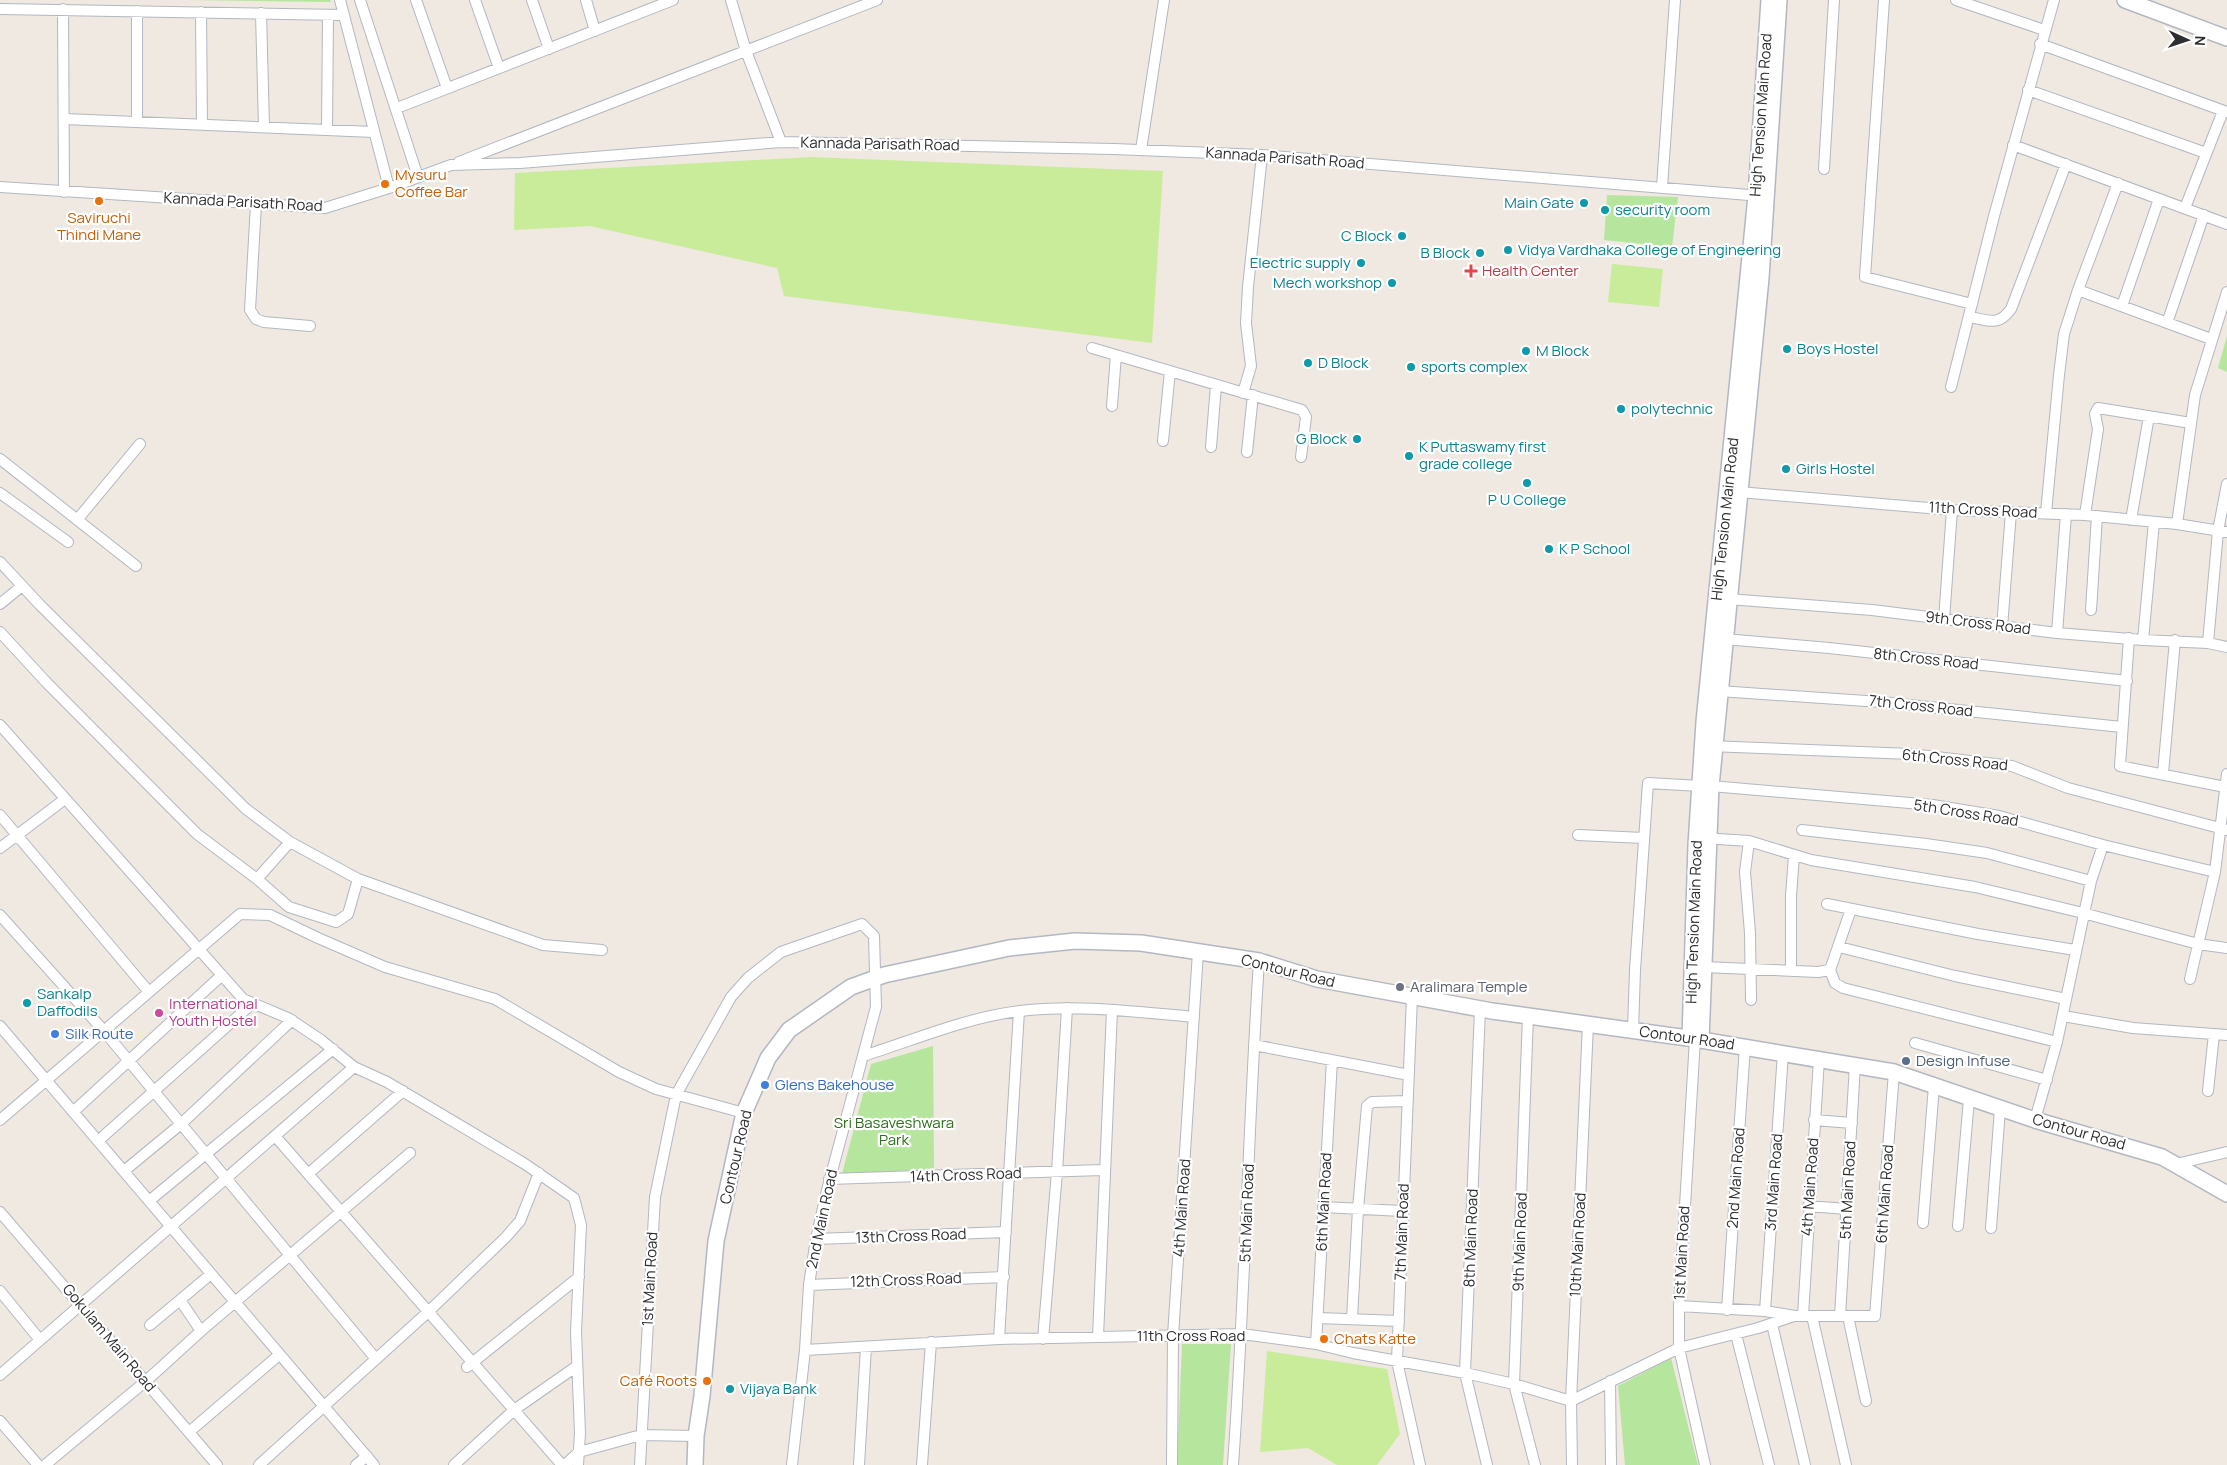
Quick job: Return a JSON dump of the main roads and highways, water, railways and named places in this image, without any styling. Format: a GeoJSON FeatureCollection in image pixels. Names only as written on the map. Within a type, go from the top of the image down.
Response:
{"type":"FeatureCollection","features":[{"type":"Feature","properties":{"kind":"main road","name":"High Tension Main Road"},"geometry":{"type":"LineString","coordinates":[[1695,1039],[1702,838],[1708,746],[1762,196],[1768,0]]}},
{"type":"Feature","properties":{"kind":"main road"},"geometry":{"type":"LineString","coordinates":[[1708,746],[1719,691],[1739,492],[1779,0]]}},
{"type":"Feature","properties":{"kind":"main road"},"geometry":{"type":"LineString","coordinates":[[2125,0],[2227,38]]}},
{"type":"Feature","properties":{"kind":"main road"},"geometry":{"type":"LineString","coordinates":[[1695,1039],[1703,967],[1702,838]]}},
{"type":"Feature","properties":{"kind":"main road","name":"Contour Road"},"geometry":{"type":"LineString","coordinates":[[695,1465],[696,1436],[702,1396],[716,1241],[744,1113],[768,1058],[789,1030],[851,987],[876,978],[1008,948],[1075,941],[1141,943],[1260,961],[1317,979],[1480,1009],[1745,1046],[1894,1072],[2000,1109],[2147,1152],[2176,1164],[2227,1194]]}},
{"type":"Feature","properties":{"kind":"place","name":"Mysuru Coffee Bar"},"geometry":{"type":"Point","coordinates":[385,184]}},
{"type":"Feature","properties":{"kind":"place","name":"Saviruchi Thindi Mane"},"geometry":{"type":"Point","coordinates":[99,201]}},
{"type":"Feature","properties":{"kind":"place","name":"Main Gate"},"geometry":{"type":"Point","coordinates":[1584,203]}},
{"type":"Feature","properties":{"kind":"place","name":"security room"},"geometry":{"type":"Point","coordinates":[1605,210]}},
{"type":"Feature","properties":{"kind":"place","name":"C Block"},"geometry":{"type":"Point","coordinates":[1402,236]}},
{"type":"Feature","properties":{"kind":"place","name":"Vidya Vardhaka College of Engineering"},"geometry":{"type":"Point","coordinates":[1508,250]}},
{"type":"Feature","properties":{"kind":"place","name":"B Block"},"geometry":{"type":"Point","coordinates":[1480,253]}},
{"type":"Feature","properties":{"kind":"place","name":"Electric supply"},"geometry":{"type":"Point","coordinates":[1361,263]}},
{"type":"Feature","properties":{"kind":"place","name":"Health Center"},"geometry":{"type":"Point","coordinates":[1471,271]}},
{"type":"Feature","properties":{"kind":"place","name":"Mech workshop"},"geometry":{"type":"Point","coordinates":[1392,283]}},
{"type":"Feature","properties":{"kind":"place","name":"Boys Hostel"},"geometry":{"type":"Point","coordinates":[1787,349]}},
{"type":"Feature","properties":{"kind":"place","name":"M Block"},"geometry":{"type":"Point","coordinates":[1526,351]}},
{"type":"Feature","properties":{"kind":"place","name":"D Block"},"geometry":{"type":"Point","coordinates":[1308,363]}},
{"type":"Feature","properties":{"kind":"place","name":"sports complex"},"geometry":{"type":"Point","coordinates":[1411,367]}},
{"type":"Feature","properties":{"kind":"place","name":"polytechnic"},"geometry":{"type":"Point","coordinates":[1621,409]}},
{"type":"Feature","properties":{"kind":"place","name":"G Block"},"geometry":{"type":"Point","coordinates":[1357,439]}},
{"type":"Feature","properties":{"kind":"place","name":"K Puttaswamy first grade college"},"geometry":{"type":"Point","coordinates":[1409,456]}},
{"type":"Feature","properties":{"kind":"place","name":"Girls Hostel"},"geometry":{"type":"Point","coordinates":[1786,469]}},
{"type":"Feature","properties":{"kind":"place","name":"P U College"},"geometry":{"type":"Point","coordinates":[1527,483]}},
{"type":"Feature","properties":{"kind":"place","name":"K P School"},"geometry":{"type":"Point","coordinates":[1549,549]}},
{"type":"Feature","properties":{"kind":"place","name":"Aralimara Temple"},"geometry":{"type":"Point","coordinates":[1400,987]}},
{"type":"Feature","properties":{"kind":"place","name":"Sankalp Daffodils"},"geometry":{"type":"Point","coordinates":[27,1003]}},
{"type":"Feature","properties":{"kind":"place","name":"International Youth Hostel"},"geometry":{"type":"Point","coordinates":[159,1013]}},
{"type":"Feature","properties":{"kind":"place","name":"Silk Route"},"geometry":{"type":"Point","coordinates":[55,1034]}},
{"type":"Feature","properties":{"kind":"place","name":"Design Infuse"},"geometry":{"type":"Point","coordinates":[1906,1061]}},
{"type":"Feature","properties":{"kind":"place","name":"Glens Bakehouse"},"geometry":{"type":"Point","coordinates":[765,1085]}},
{"type":"Feature","properties":{"kind":"place","name":"Chats Katte"},"geometry":{"type":"Point","coordinates":[1324,1339]}},
{"type":"Feature","properties":{"kind":"place","name":"Café Roots"},"geometry":{"type":"Point","coordinates":[707,1381]}},
{"type":"Feature","properties":{"kind":"place","name":"Vijaya Bank"},"geometry":{"type":"Point","coordinates":[730,1389]}},
{"type":"Feature","properties":{"kind":"park label","name":"Sri Basaveshwara Park"},"geometry":{"type":"Point","coordinates":[894,1132]}}]}
